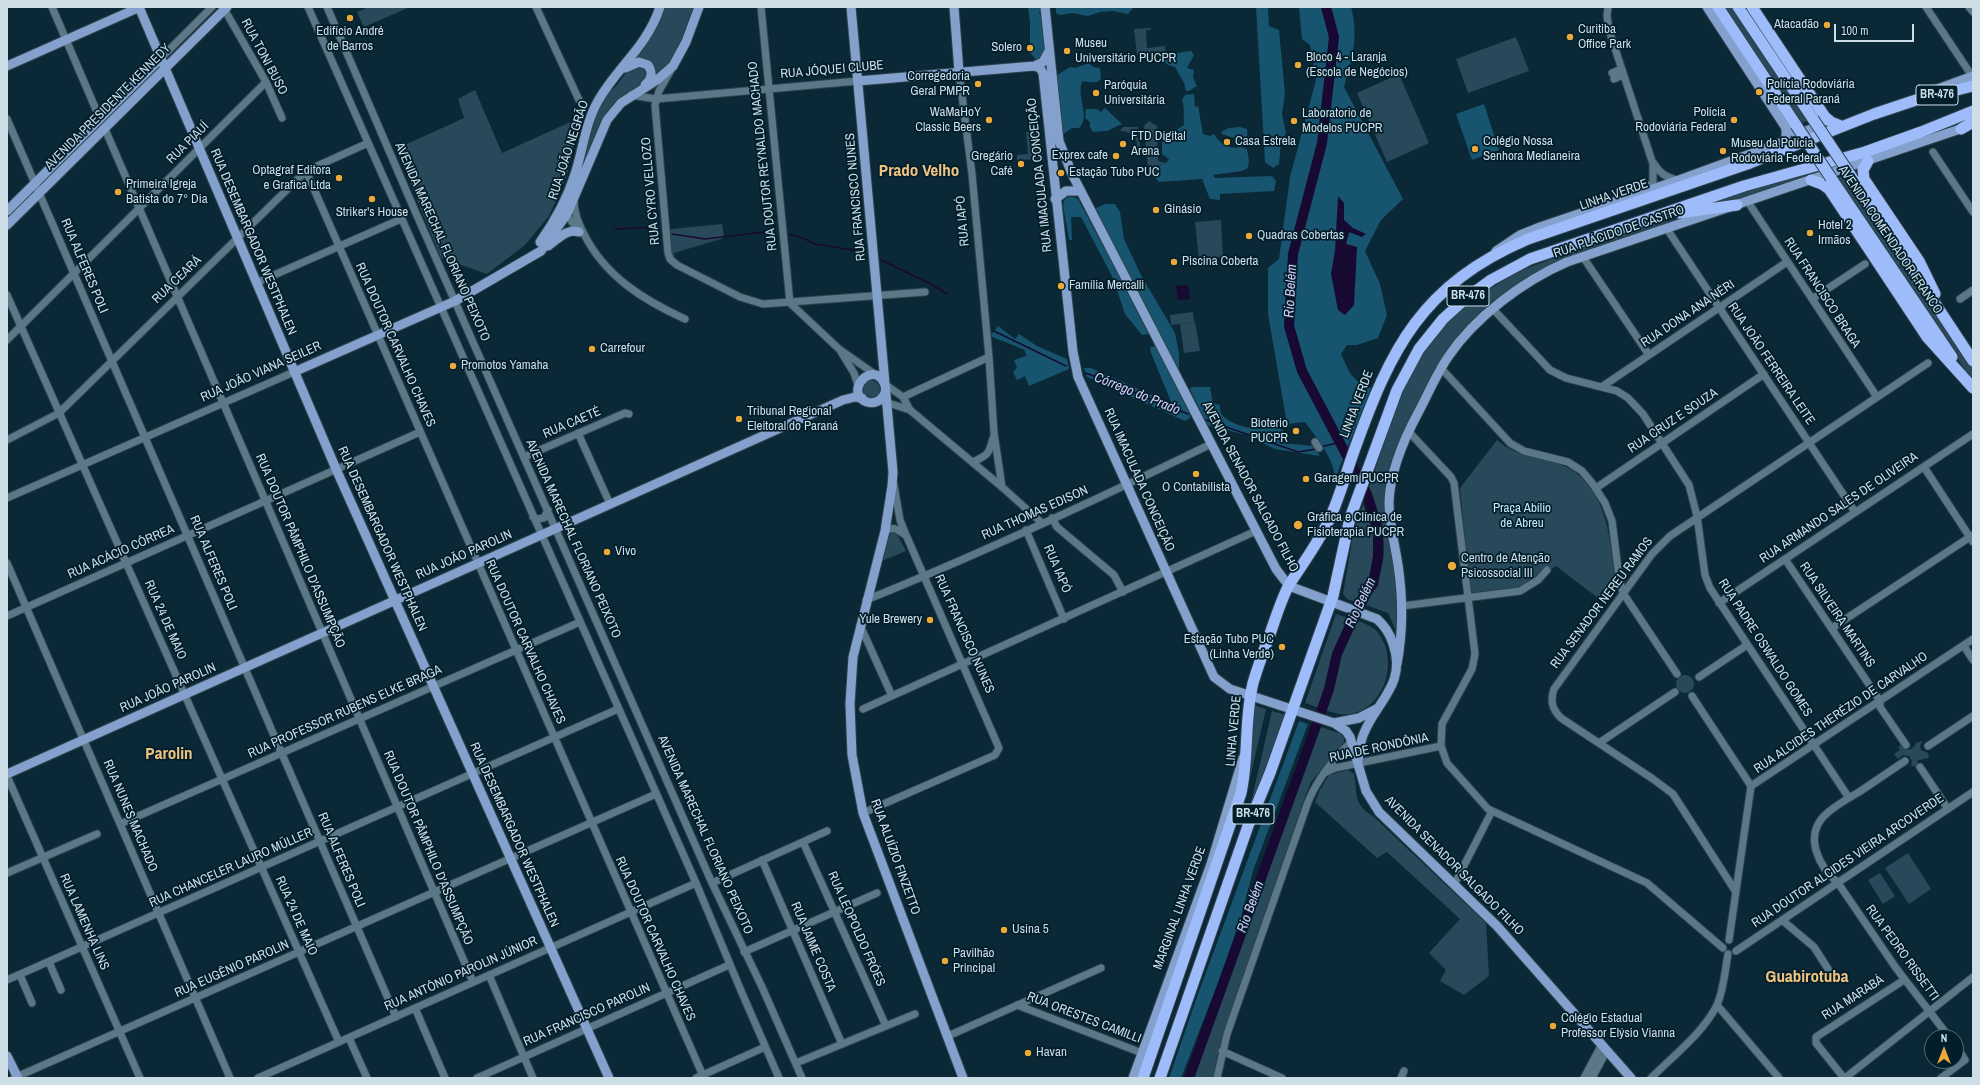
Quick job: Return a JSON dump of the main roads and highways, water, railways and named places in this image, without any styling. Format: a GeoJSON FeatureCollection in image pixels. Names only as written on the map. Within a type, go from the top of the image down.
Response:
{"type":"FeatureCollection","features":[{"type":"Feature","properties":{"kind":"highway","name":"AVENIDA COMENDADOR FRANCO"},"geometry":{"type":"LineString","coordinates":[[1718,7],[1791,126],[1831,178],[1973,388]]}},
{"type":"Feature","properties":{"kind":"highway","name":"AVENIDA COMENDADOR FRANCO"},"geometry":{"type":"LineString","coordinates":[[1738,7],[1973,361]]}},
{"type":"Feature","properties":{"kind":"highway"},"geometry":{"type":"LineString","coordinates":[[1752,7],[1825,118],[1841,126]]}},
{"type":"Feature","properties":{"kind":"highway","name":"LINHA VERDE"},"geometry":{"type":"LineString","coordinates":[[1143,1078],[1239,800],[1245,776],[1250,696],[1278,610],[1289,586],[1324,530],[1378,388],[1402,341],[1426,308],[1472,270],[1503,250],[1528,239],[1779,151],[1841,126],[1973,79]]}},
{"type":"Feature","properties":{"kind":"highway","name":"BR-476"},"geometry":{"type":"LineString","coordinates":[[1160,1078],[1251,818],[1297,710],[1335,603],[1337,582],[1347,527],[1358,493],[1392,403],[1408,369],[1426,338],[1452,310],[1491,280],[1520,264],[1750,184],[1865,152],[1973,111]]}},
{"type":"Feature","properties":{"kind":"highway"},"geometry":{"type":"LineString","coordinates":[[1961,129],[1973,122]]}},
{"type":"Feature","properties":{"kind":"highway"},"geometry":{"type":"LineString","coordinates":[[1743,157],[1779,151]]}},
{"type":"Feature","properties":{"kind":"highway"},"geometry":{"type":"LineString","coordinates":[[1868,161],[1863,170],[1864,179],[1924,270],[1953,330]]}},
{"type":"Feature","properties":{"kind":"highway"},"geometry":{"type":"LineString","coordinates":[[1811,180],[1822,184],[1829,189],[1927,336],[1973,388]]}},
{"type":"Feature","properties":{"kind":"highway"},"geometry":{"type":"LineString","coordinates":[[1652,217],[1743,203]]}},
{"type":"Feature","properties":{"kind":"main road"},"geometry":{"type":"LineString","coordinates":[[7,66],[139,7]]}},
{"type":"Feature","properties":{"kind":"main road","name":"RUA DESEMBARGADOR WESTPHALEN"},"geometry":{"type":"LineString","coordinates":[[139,7],[336,469],[609,1078]]}},
{"type":"Feature","properties":{"kind":"main road"},"geometry":{"type":"LineString","coordinates":[[564,211],[574,198],[607,120],[621,102],[657,80],[673,66],[686,42],[700,7]]}},
{"type":"Feature","properties":{"kind":"main road","name":"RUA FRANCISCO NUNES"},"geometry":{"type":"LineString","coordinates":[[851,7],[886,388]]}},
{"type":"Feature","properties":{"kind":"main road","name":"RUA IAPÓ"},"geometry":{"type":"LineString","coordinates":[[954,7],[959,72]]}},
{"type":"Feature","properties":{"kind":"main road","name":"RUA IMACULADA CONCEIÇÃO"},"geometry":{"type":"LineString","coordinates":[[1045,7],[1059,141]]}},
{"type":"Feature","properties":{"kind":"main road","name":"AVENIDA COMENDADOR FRANCO"},"geometry":{"type":"LineString","coordinates":[[1707,7],[1791,126]]}},
{"type":"Feature","properties":{"kind":"main road","name":"AVENIDA PRESIDENTE KENNEDY"},"geometry":{"type":"LineString","coordinates":[[7,225],[225,8]]}},
{"type":"Feature","properties":{"kind":"main road","name":"RUA JOÃO NEGRÃO"},"geometry":{"type":"LineString","coordinates":[[564,211],[592,114],[604,92],[640,46],[657,10]]}},
{"type":"Feature","properties":{"kind":"main road"},"geometry":{"type":"LineString","coordinates":[[1034,66],[1043,62],[1050,49]]}},
{"type":"Feature","properties":{"kind":"main road","name":"AVENIDA PRESIDENTE KENNEDY"},"geometry":{"type":"LineString","coordinates":[[7,211],[161,58]]}},
{"type":"Feature","properties":{"kind":"main road"},"geometry":{"type":"LineString","coordinates":[[623,68],[639,62],[648,65],[651,70],[650,79],[634,93]]}},
{"type":"Feature","properties":{"kind":"main road","name":"RUA JÓQUEI CLUBE"},"geometry":{"type":"LineString","coordinates":[[858,81],[1034,66]]}},
{"type":"Feature","properties":{"kind":"main road","name":"RUA IMACULADA CONCEIÇÃO"},"geometry":{"type":"LineString","coordinates":[[1034,66],[1040,68],[1042,73],[1073,352],[1078,377],[1214,677],[1230,689],[1334,723],[1346,731],[1358,763]]}},
{"type":"Feature","properties":{"kind":"main road"},"geometry":{"type":"LineString","coordinates":[[119,100],[126,107]]}},
{"type":"Feature","properties":{"kind":"main road"},"geometry":{"type":"LineString","coordinates":[[1791,126],[1793,133],[1802,132],[1822,123],[1825,118]]}},
{"type":"Feature","properties":{"kind":"main road"},"geometry":{"type":"LineString","coordinates":[[1811,180],[1973,125]]}},
{"type":"Feature","properties":{"kind":"main road"},"geometry":{"type":"LineString","coordinates":[[1472,270],[1520,235],[1783,142],[1791,126]]}},
{"type":"Feature","properties":{"kind":"main road","name":"AVENIDA SENADOR SALGADO FILHO"},"geometry":{"type":"LineString","coordinates":[[1059,141],[1072,174],[1276,568],[1289,586],[1377,619],[1386,630],[1394,648],[1397,664],[1393,686],[1364,734],[1358,763],[1366,791],[1377,808],[1497,926],[1631,1078]]}},
{"type":"Feature","properties":{"kind":"main road"},"geometry":{"type":"LineString","coordinates":[[62,156],[69,164]]}},
{"type":"Feature","properties":{"kind":"main road","name":"RUA PLÁCIDO DE CASTRO"},"geometry":{"type":"LineString","coordinates":[[1397,664],[1401,638],[1402,606],[1389,503],[1393,480],[1409,432],[1441,368],[1461,340],[1493,309],[1514,292],[1545,273],[1583,257],[1811,180]]}},
{"type":"Feature","properties":{"kind":"main road"},"geometry":{"type":"LineString","coordinates":[[1055,199],[1066,191],[1081,191]]}},
{"type":"Feature","properties":{"kind":"main road","name":"RUA JOÃO VIANA SEILER"},"geometry":{"type":"LineString","coordinates":[[294,372],[441,308],[541,251],[564,211]]}},
{"type":"Feature","properties":{"kind":"main road","name":"RUA JOÃO VIANA SEILER"},"geometry":{"type":"LineString","coordinates":[[521,262],[539,245],[564,211]]}},
{"type":"Feature","properties":{"kind":"main road"},"geometry":{"type":"LineString","coordinates":[[541,251],[567,232],[575,230],[579,232]]}},
{"type":"Feature","properties":{"kind":"main road"},"geometry":{"type":"LineString","coordinates":[[876,375],[884,381],[886,388],[882,398],[883,402],[870,402],[862,398],[859,394],[858,385],[862,378],[876,375]]}},
{"type":"Feature","properties":{"kind":"main road","name":"RUA JOÃO PAROLIN"},"geometry":{"type":"LineString","coordinates":[[7,775],[843,400],[852,394],[858,385]]}},
{"type":"Feature","properties":{"kind":"main road","name":"RUA JOÃO PAROLIN"},"geometry":{"type":"LineString","coordinates":[[843,400],[862,398]]}},
{"type":"Feature","properties":{"kind":"main road","name":"RUA FRANCISCO NUNES"},"geometry":{"type":"LineString","coordinates":[[883,402],[893,472]]}},
{"type":"Feature","properties":{"kind":"main road","name":"RUA ALUÍZIO FINZETTO"},"geometry":{"type":"LineString","coordinates":[[893,472],[885,531],[866,600],[853,657],[850,710],[852,755],[863,813],[963,1078]]}},
{"type":"Feature","properties":{"kind":"main road"},"geometry":{"type":"LineString","coordinates":[[1334,723],[1360,718],[1380,706]]}},
{"type":"Feature","properties":{"kind":"main road","name":"MARGINAL LINHA VERDE"},"geometry":{"type":"LineString","coordinates":[[1133,1078],[1211,864],[1234,784],[1247,746]]}},
{"type":"Feature","properties":{"kind":"main road"},"geometry":{"type":"LineString","coordinates":[[7,1056],[16,1078]]}},
{"type":"Feature","properties":{"kind":"waterway","name":"Rio Belém"},"geometry":{"type":"LineString","coordinates":[[1189,1078],[1321,712],[1329,689],[1337,654],[1363,597],[1373,584],[1378,557],[1378,529],[1367,494],[1302,371],[1289,326],[1293,254],[1322,143],[1334,37],[1326,7]]}},
{"type":"Feature","properties":{"kind":"waterway","name":"Córrego do Prado"},"geometry":{"type":"LineString","coordinates":[[615,229],[657,227]]}},
{"type":"Feature","properties":{"kind":"waterway","name":"Córrego do Prado"},"geometry":{"type":"LineString","coordinates":[[672,234],[705,239],[773,231]]}},
{"type":"Feature","properties":{"kind":"waterway","name":"Córrego do Prado"},"geometry":{"type":"LineString","coordinates":[[788,234],[803,238],[815,244],[865,252]]}},
{"type":"Feature","properties":{"kind":"waterway","name":"Córrego do Prado"},"geometry":{"type":"LineString","coordinates":[[881,260],[929,283],[947,294]]}},
{"type":"Feature","properties":{"kind":"waterway","name":"Córrego do Prado"},"geometry":{"type":"LineString","coordinates":[[994,331],[1066,366]]}},
{"type":"Feature","properties":{"kind":"waterway","name":"Córrego do Prado"},"geometry":{"type":"LineString","coordinates":[[1086,373],[1188,414]]}},
{"type":"Feature","properties":{"kind":"waterway","name":"Córrego do Prado"},"geometry":{"type":"LineString","coordinates":[[1206,420],[1298,452],[1316,449]]}},
{"type":"Feature","properties":{"kind":"waterway","name":"Córrego do Prado"},"geometry":{"type":"LineString","coordinates":[[1321,447],[1340,442]]}},
{"type":"Feature","properties":{"kind":"place","name":"Edifício André de Barros"},"geometry":{"type":"Point","coordinates":[350,18]}},
{"type":"Feature","properties":{"kind":"place","name":"Atacadão"},"geometry":{"type":"Point","coordinates":[1827,25]}},
{"type":"Feature","properties":{"kind":"place","name":"Curitiba Office Park"},"geometry":{"type":"Point","coordinates":[1570,37]}},
{"type":"Feature","properties":{"kind":"place","name":"Solero"},"geometry":{"type":"Point","coordinates":[1030,48]}},
{"type":"Feature","properties":{"kind":"place","name":"Museu Universitário PUCPR"},"geometry":{"type":"Point","coordinates":[1067,51]}},
{"type":"Feature","properties":{"kind":"place","name":"Bloco 4 - Laranja (Escola de Negócios)"},"geometry":{"type":"Point","coordinates":[1298,65]}},
{"type":"Feature","properties":{"kind":"place","name":"Corregedoria Geral PMPR"},"geometry":{"type":"Point","coordinates":[978,84]}},
{"type":"Feature","properties":{"kind":"place","name":"Polícia Rodoviária Federal Paraná"},"geometry":{"type":"Point","coordinates":[1759,92]}},
{"type":"Feature","properties":{"kind":"place","name":"Paróquia Universitária"},"geometry":{"type":"Point","coordinates":[1096,93]}},
{"type":"Feature","properties":{"kind":"place","name":"WaMaHoY Classic Beers"},"geometry":{"type":"Point","coordinates":[989,120]}},
{"type":"Feature","properties":{"kind":"place","name":"Polícia Rodoviária Federal"},"geometry":{"type":"Point","coordinates":[1734,120]}},
{"type":"Feature","properties":{"kind":"place","name":"Laboratorio de Modelos PUCPR"},"geometry":{"type":"Point","coordinates":[1294,121]}},
{"type":"Feature","properties":{"kind":"place","name":"Casa Estrela"},"geometry":{"type":"Point","coordinates":[1227,142]}},
{"type":"Feature","properties":{"kind":"place","name":"FTD Digital Arena"},"geometry":{"type":"Point","coordinates":[1123,144]}},
{"type":"Feature","properties":{"kind":"place","name":"Colégio Nossa Senhora Medianeira"},"geometry":{"type":"Point","coordinates":[1475,149]}},
{"type":"Feature","properties":{"kind":"place","name":"Museu da Polícia Rodoviária Federal"},"geometry":{"type":"Point","coordinates":[1723,151]}},
{"type":"Feature","properties":{"kind":"place","name":"Exprex cafe"},"geometry":{"type":"Point","coordinates":[1116,156]}},
{"type":"Feature","properties":{"kind":"place","name":"Gregário Café"},"geometry":{"type":"Point","coordinates":[1021,164]}},
{"type":"Feature","properties":{"kind":"place","name":"Estação Tubo PUC"},"geometry":{"type":"Point","coordinates":[1061,173]}},
{"type":"Feature","properties":{"kind":"place","name":"Optagraf Editora e Grafica Ltda"},"geometry":{"type":"Point","coordinates":[339,178]}},
{"type":"Feature","properties":{"kind":"place","name":"Primeira Igreja Batista do 7° Dia"},"geometry":{"type":"Point","coordinates":[118,192]}},
{"type":"Feature","properties":{"kind":"place","name":"Striker's House"},"geometry":{"type":"Point","coordinates":[372,199]}},
{"type":"Feature","properties":{"kind":"place","name":"Ginásio"},"geometry":{"type":"Point","coordinates":[1156,210]}},
{"type":"Feature","properties":{"kind":"place","name":"Hotel 2 Irmãos"},"geometry":{"type":"Point","coordinates":[1810,233]}},
{"type":"Feature","properties":{"kind":"place","name":"Quadras Cobertas"},"geometry":{"type":"Point","coordinates":[1249,236]}},
{"type":"Feature","properties":{"kind":"place","name":"Piscina Coberta"},"geometry":{"type":"Point","coordinates":[1174,262]}},
{"type":"Feature","properties":{"kind":"place","name":"Família Mercalli"},"geometry":{"type":"Point","coordinates":[1061,286]}},
{"type":"Feature","properties":{"kind":"place","name":"Carrefour"},"geometry":{"type":"Point","coordinates":[592,349]}},
{"type":"Feature","properties":{"kind":"place","name":"Promotos Yamaha"},"geometry":{"type":"Point","coordinates":[453,366]}},
{"type":"Feature","properties":{"kind":"place","name":"Tribunal Regional Eleitoral do Paraná"},"geometry":{"type":"Point","coordinates":[739,419]}},
{"type":"Feature","properties":{"kind":"place","name":"Bioterio PUCPR"},"geometry":{"type":"Point","coordinates":[1296,431]}},
{"type":"Feature","properties":{"kind":"place","name":"O Contabilista"},"geometry":{"type":"Point","coordinates":[1196,474]}},
{"type":"Feature","properties":{"kind":"place","name":"Garagem PUCPR"},"geometry":{"type":"Point","coordinates":[1306,479]}},
{"type":"Feature","properties":{"kind":"place","name":"Gráfica e Clínica de Fisioterapia PUCPR"},"geometry":{"type":"Point","coordinates":[1298,525]}},
{"type":"Feature","properties":{"kind":"place","name":"Vivo"},"geometry":{"type":"Point","coordinates":[607,552]}},
{"type":"Feature","properties":{"kind":"place","name":"Centro de Atenção Psicossocial III"},"geometry":{"type":"Point","coordinates":[1452,566]}},
{"type":"Feature","properties":{"kind":"place","name":"Yule Brewery"},"geometry":{"type":"Point","coordinates":[930,620]}},
{"type":"Feature","properties":{"kind":"place","name":"Estação Tubo PUC (Linha Verde)"},"geometry":{"type":"Point","coordinates":[1282,647]}},
{"type":"Feature","properties":{"kind":"place","name":"Usina 5"},"geometry":{"type":"Point","coordinates":[1004,930]}},
{"type":"Feature","properties":{"kind":"place","name":"Pavilhão Principal"},"geometry":{"type":"Point","coordinates":[945,961]}},
{"type":"Feature","properties":{"kind":"place","name":"Colégio Estadual Professor Elýsio Vianna"},"geometry":{"type":"Point","coordinates":[1553,1026]}},
{"type":"Feature","properties":{"kind":"place","name":"Havan"},"geometry":{"type":"Point","coordinates":[1028,1053]}},
{"type":"Feature","properties":{"kind":"district","name":"Prado Velho"},"geometry":{"type":"Point","coordinates":[919,171]}},
{"type":"Feature","properties":{"kind":"district","name":"Parolin"},"geometry":{"type":"Point","coordinates":[169,754]}},
{"type":"Feature","properties":{"kind":"district","name":"Guabirotuba"},"geometry":{"type":"Point","coordinates":[1807,977]}},
{"type":"Feature","properties":{"kind":"park label","name":"Praça Abílio de Abreu"},"geometry":{"type":"Point","coordinates":[1522,516]}}]}
